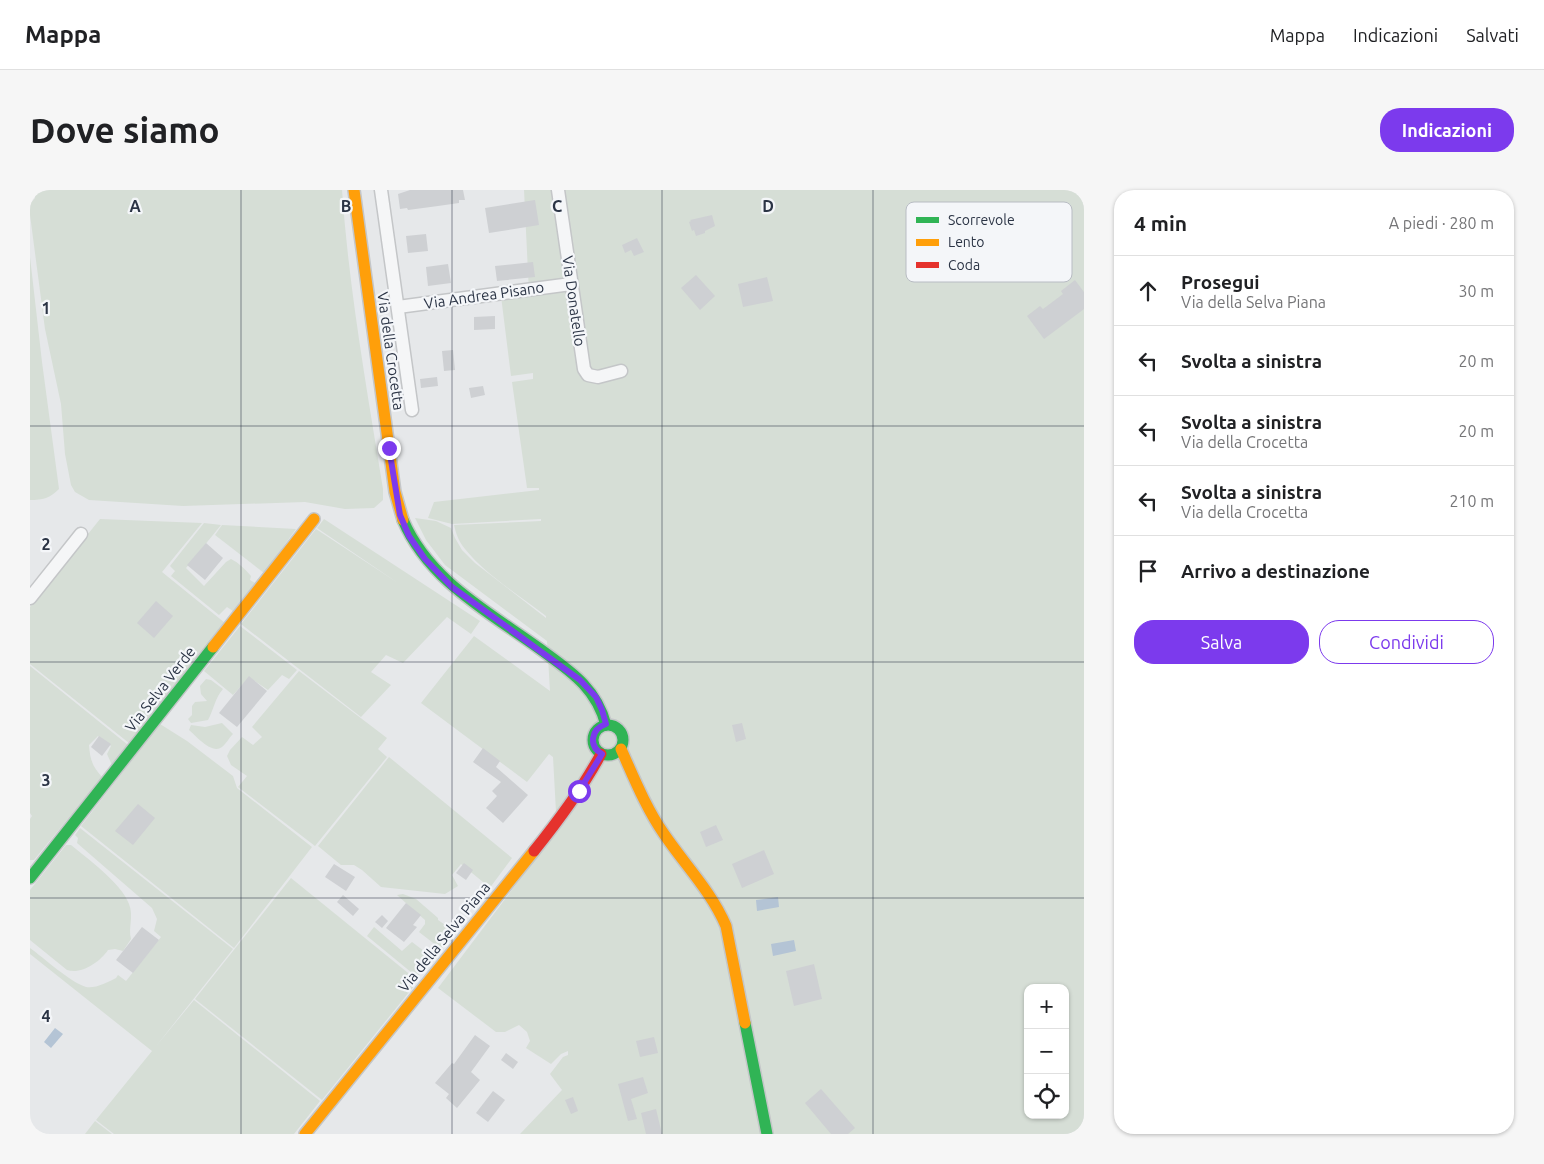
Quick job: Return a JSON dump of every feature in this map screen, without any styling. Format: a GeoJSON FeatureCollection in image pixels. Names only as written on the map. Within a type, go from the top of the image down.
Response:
{"type":"FeatureCollection","features":[{"type":"Feature","properties":{"kind":"street","name":"Via della Crocetta"},"geometry":{"type":"LineString","coordinates":[[354,190],[395,492],[398,511],[404,526],[425,559],[452,587],[585,684],[599,704],[606,724]]}},
{"type":"Feature","properties":{"kind":"street"},"geometry":{"type":"LineString","coordinates":[[381,190],[412,410]]}},
{"type":"Feature","properties":{"kind":"street","name":"Via Donatello"},"geometry":{"type":"LineString","coordinates":[[558,190],[585,372],[588,376],[598,377],[621,370]]}},
{"type":"Feature","properties":{"kind":"street","name":"Via Andrea Pisano"},"geometry":{"type":"LineString","coordinates":[[398,307],[571,284]]}},
{"type":"Feature","properties":{"kind":"street","name":"Via Selva Verde"},"geometry":{"type":"LineString","coordinates":[[30,878],[314,519]]}},
{"type":"Feature","properties":{"kind":"street"},"geometry":{"type":"LineString","coordinates":[[30,598],[81,534]]}},
{"type":"Feature","properties":{"kind":"street"},"geometry":{"type":"LineString","coordinates":[[621,749],[612,755],[602,754],[594,748],[592,738],[597,729],[606,724],[615,726],[619,730],[623,739],[621,749],[655,820],[676,851],[708,889],[716,902],[726,926],[767,1134]]}},
{"type":"Feature","properties":{"kind":"street","name":"Via della Selva Piana"},"geometry":{"type":"LineString","coordinates":[[305,1134],[557,822],[602,754]]}},
{"type":"Feature","properties":{"kind":"shaded area"},"geometry":{"type":"Polygon","coordinates":[[[34,190],[342,190],[354,302],[383,489],[383,500],[374,508],[345,509],[305,502],[183,506],[89,500],[75,492],[71,485],[65,454],[61,404],[45,329],[30,215],[30,204],[35,198],[34,190]]]}},
{"type":"Feature","properties":{"kind":"shaded area"},"geometry":{"type":"Polygon","coordinates":[[[524,190],[1084,190],[1084,1134],[520,1134],[562,1090],[550,1074],[563,1057],[568,1055],[568,1051],[561,1054],[551,1064],[526,1048],[530,1041],[527,1032],[519,1025],[505,1032],[496,1032],[438,988],[557,830],[553,757],[549,754],[527,782],[421,703],[474,636],[550,691],[547,641],[445,565],[426,540],[415,518],[436,521],[451,528],[462,550],[475,563],[546,618],[546,616],[493,576],[473,558],[461,544],[454,525],[541,521],[541,519],[452,524],[428,518],[434,502],[539,490],[539,488],[527,488],[512,382],[533,379],[533,373],[511,376],[501,296],[529,293],[524,190]]]}},
{"type":"Feature","properties":{"kind":"shaded area"},"geometry":{"type":"Polygon","coordinates":[[[30,257],[59,489],[52,495],[39,500],[30,500],[30,257]]]}},
{"type":"Feature","properties":{"kind":"shaded area"},"geometry":{"type":"Polygon","coordinates":[[[100,519],[202,523],[162,572],[225,623],[129,743],[30,664],[30,607],[100,519]]]}},
{"type":"Feature","properties":{"kind":"shaded area"},"geometry":{"type":"Polygon","coordinates":[[[324,519],[480,621],[471,634],[447,617],[403,663],[386,655],[371,672],[391,685],[361,717],[241,624],[316,529],[398,583],[317,528],[324,519]]]}},
{"type":"Feature","properties":{"kind":"shaded area"},"geometry":{"type":"Polygon","coordinates":[[[204,523],[221,525],[186,568],[204,586],[231,559],[237,562],[251,576],[250,580],[255,583],[233,611],[227,607],[219,615],[171,576],[175,571],[170,566],[204,523]]]}},
{"type":"Feature","properties":{"kind":"shaded area"},"geometry":{"type":"Polygon","coordinates":[[[222,525],[296,529],[264,573],[215,535],[222,525]]]}},
{"type":"Feature","properties":{"kind":"shaded area"},"geometry":{"type":"Polygon","coordinates":[[[240,626],[297,670],[289,679],[282,675],[268,690],[249,677],[233,695],[204,671],[240,626]]]}},
{"type":"Feature","properties":{"kind":"shaded area"},"geometry":{"type":"Polygon","coordinates":[[[30,666],[128,745],[112,765],[107,754],[111,746],[98,736],[89,745],[92,762],[102,777],[34,860],[30,860],[30,819],[32,816],[30,813],[30,666]]]}},
{"type":"Feature","properties":{"kind":"shaded area"},"geometry":{"type":"Polygon","coordinates":[[[299,671],[387,738],[378,749],[387,757],[315,846],[238,787],[247,776],[231,765],[227,756],[242,737],[253,745],[262,737],[252,727],[299,671]]]}},
{"type":"Feature","properties":{"kind":"shaded area"},"geometry":{"type":"Polygon","coordinates":[[[206,679],[211,680],[223,689],[208,720],[191,723],[188,719],[192,715],[192,706],[195,702],[207,701],[201,694],[200,686],[206,679]]]}},
{"type":"Feature","properties":{"kind":"shaded area"},"geometry":{"type":"Polygon","coordinates":[[[222,723],[233,734],[218,749],[204,744],[189,730],[191,725],[205,727],[222,723]]]}},
{"type":"Feature","properties":{"kind":"shaded area"},"geometry":{"type":"Polygon","coordinates":[[[160,724],[187,741],[233,776],[237,788],[312,847],[234,948],[81,826],[160,724]]]}},
{"type":"Feature","properties":{"kind":"shaded area"},"geometry":{"type":"Polygon","coordinates":[[[389,757],[512,858],[486,893],[483,882],[461,864],[452,875],[458,886],[445,894],[381,887],[362,870],[354,865],[341,865],[318,846],[389,757]]]}},
{"type":"Feature","properties":{"kind":"shaded area"},"geometry":{"type":"Polygon","coordinates":[[[80,828],[233,949],[157,1045],[194,1000],[320,1101],[294,1134],[114,1134],[96,1120],[152,1051],[30,954],[30,948],[72,980],[90,987],[105,983],[116,978],[118,975],[126,981],[161,937],[154,931],[157,919],[152,908],[77,843],[78,838],[75,835],[80,828]]]}},
{"type":"Feature","properties":{"kind":"shaded area"},"geometry":{"type":"Polygon","coordinates":[[[66,845],[71,845],[112,880],[125,896],[131,913],[131,939],[123,951],[108,950],[95,963],[78,971],[67,970],[30,940],[30,890],[66,845]]]}},
{"type":"Feature","properties":{"kind":"shaded area"},"geometry":{"type":"Polygon","coordinates":[[[291,878],[418,981],[322,1100],[195,999],[291,878]]]}},
{"type":"Feature","properties":{"kind":"shaded area"},"geometry":{"type":"Polygon","coordinates":[[[403,894],[416,899],[438,920],[455,932],[441,949],[419,932],[425,924],[425,920],[397,895],[403,894]]]}},
{"type":"Feature","properties":{"kind":"shaded area"},"geometry":{"type":"Polygon","coordinates":[[[374,927],[402,951],[412,942],[433,958],[417,977],[367,936],[374,927]]]}},
{"type":"Feature","properties":{"kind":"shaded area"},"geometry":{"type":"Polygon","coordinates":[[[95,1121],[112,1134],[85,1134],[95,1121]]]}},
{"type":"Feature","properties":{"kind":"water"},"geometry":{"type":"Polygon","coordinates":[[[778,897],[779,907],[757,911],[756,900],[778,897]]]}},
{"type":"Feature","properties":{"kind":"water"},"geometry":{"type":"Polygon","coordinates":[[[794,940],[796,951],[773,956],[771,944],[794,940]]]}},
{"type":"Feature","properties":{"kind":"water"},"geometry":{"type":"Polygon","coordinates":[[[55,1028],[63,1034],[51,1048],[44,1042],[55,1028]]]}},
{"type":"Feature","properties":{"kind":"building"},"geometry":{"type":"Polygon","coordinates":[[[410,190],[463,190],[465,200],[459,200],[459,203],[438,206],[408,210],[407,208],[400,209],[398,194],[410,190]]]}},
{"type":"Feature","properties":{"kind":"building"},"geometry":{"type":"Polygon","coordinates":[[[535,200],[539,225],[489,233],[485,208],[535,200]]]}},
{"type":"Feature","properties":{"kind":"building"},"geometry":{"type":"Polygon","coordinates":[[[712,215],[715,226],[705,231],[705,233],[696,236],[694,230],[692,231],[690,220],[712,215]]]}},
{"type":"Feature","properties":{"kind":"building"},"geometry":{"type":"Polygon","coordinates":[[[426,234],[428,251],[408,253],[406,236],[426,234]]]}},
{"type":"Feature","properties":{"kind":"building"},"geometry":{"type":"Polygon","coordinates":[[[637,238],[644,252],[634,256],[631,250],[625,253],[622,245],[637,238]]]}},
{"type":"Feature","properties":{"kind":"building"},"geometry":{"type":"Polygon","coordinates":[[[533,262],[535,277],[497,281],[495,266],[533,262]]]}},
{"type":"Feature","properties":{"kind":"building"},"geometry":{"type":"Polygon","coordinates":[[[448,264],[451,283],[428,286],[426,267],[448,264]]]}},
{"type":"Feature","properties":{"kind":"building"},"geometry":{"type":"Polygon","coordinates":[[[696,275],[715,296],[700,310],[681,288],[696,275]]]}},
{"type":"Feature","properties":{"kind":"building"},"geometry":{"type":"Polygon","coordinates":[[[767,277],[773,301],[743,307],[738,284],[767,277]]]}},
{"type":"Feature","properties":{"kind":"building"},"geometry":{"type":"Polygon","coordinates":[[[1075,280],[1084,292],[1084,309],[1044,339],[1027,316],[1040,306],[1043,309],[1063,294],[1061,291],[1075,280]]]}},
{"type":"Feature","properties":{"kind":"building"},"geometry":{"type":"Polygon","coordinates":[[[495,316],[495,329],[474,330],[474,317],[495,316]]]}},
{"type":"Feature","properties":{"kind":"building"},"geometry":{"type":"Polygon","coordinates":[[[453,350],[455,370],[444,371],[442,351],[453,350]]]}},
{"type":"Feature","properties":{"kind":"building"},"geometry":{"type":"Polygon","coordinates":[[[437,377],[438,386],[421,388],[420,379],[437,377]]]}},
{"type":"Feature","properties":{"kind":"building"},"geometry":{"type":"Polygon","coordinates":[[[483,386],[485,395],[471,398],[469,388],[483,386]]]}},
{"type":"Feature","properties":{"kind":"building"},"geometry":{"type":"Polygon","coordinates":[[[206,543],[223,558],[205,580],[187,565],[206,543]]]}},
{"type":"Feature","properties":{"kind":"building"},"geometry":{"type":"Polygon","coordinates":[[[156,601],[173,616],[154,638],[137,623],[156,601]]]}},
{"type":"Feature","properties":{"kind":"building"},"geometry":{"type":"Polygon","coordinates":[[[249,676],[267,691],[237,727],[219,713],[249,676]]]}},
{"type":"Feature","properties":{"kind":"building"},"geometry":{"type":"Polygon","coordinates":[[[742,723],[746,739],[736,742],[732,725],[742,723]]]}},
{"type":"Feature","properties":{"kind":"building"},"geometry":{"type":"Polygon","coordinates":[[[99,736],[111,744],[102,756],[91,747],[99,736]]]}},
{"type":"Feature","properties":{"kind":"building"},"geometry":{"type":"Polygon","coordinates":[[[483,748],[500,761],[496,767],[528,795],[503,823],[486,808],[497,796],[492,791],[501,782],[473,762],[483,748]]]}},
{"type":"Feature","properties":{"kind":"building"},"geometry":{"type":"Polygon","coordinates":[[[138,804],[155,818],[133,845],[115,831],[138,804]]]}},
{"type":"Feature","properties":{"kind":"building"},"geometry":{"type":"Polygon","coordinates":[[[716,825],[723,840],[706,847],[700,832],[716,825]]]}},
{"type":"Feature","properties":{"kind":"building"},"geometry":{"type":"Polygon","coordinates":[[[764,850],[774,874],[742,888],[732,864],[764,850]]]}},
{"type":"Feature","properties":{"kind":"building"},"geometry":{"type":"Polygon","coordinates":[[[464,863],[473,870],[466,880],[456,873],[464,863]]]}},
{"type":"Feature","properties":{"kind":"building"},"geometry":{"type":"Polygon","coordinates":[[[334,864],[355,877],[346,891],[325,877],[334,864]]]}},
{"type":"Feature","properties":{"kind":"building"},"geometry":{"type":"Polygon","coordinates":[[[343,895],[359,909],[353,916],[337,902],[343,895]]]}},
{"type":"Feature","properties":{"kind":"building"},"geometry":{"type":"Polygon","coordinates":[[[406,903],[421,915],[413,925],[417,927],[404,942],[386,928],[406,903]]]}},
{"type":"Feature","properties":{"kind":"building"},"geometry":{"type":"Polygon","coordinates":[[[382,915],[388,921],[382,928],[375,922],[382,915]]]}},
{"type":"Feature","properties":{"kind":"building"},"geometry":{"type":"Polygon","coordinates":[[[142,927],[159,940],[133,973],[116,960],[142,927]]]}},
{"type":"Feature","properties":{"kind":"building"},"geometry":{"type":"Polygon","coordinates":[[[814,964],[822,999],[794,1006],[786,971],[814,964]]]}},
{"type":"Feature","properties":{"kind":"building"},"geometry":{"type":"Polygon","coordinates":[[[475,1035],[490,1046],[471,1072],[480,1080],[457,1108],[446,1098],[449,1094],[435,1083],[452,1063],[454,1064],[475,1035]]]}},
{"type":"Feature","properties":{"kind":"building"},"geometry":{"type":"Polygon","coordinates":[[[654,1037],[658,1053],[640,1057],[636,1041],[654,1037]]]}},
{"type":"Feature","properties":{"kind":"building"},"geometry":{"type":"Polygon","coordinates":[[[506,1053],[518,1062],[513,1069],[501,1060],[506,1053]]]}},
{"type":"Feature","properties":{"kind":"building"},"geometry":{"type":"Polygon","coordinates":[[[643,1077],[648,1093],[631,1099],[637,1119],[628,1121],[618,1084],[643,1077]]]}},
{"type":"Feature","properties":{"kind":"building"},"geometry":{"type":"Polygon","coordinates":[[[821,1089],[855,1128],[848,1134],[831,1134],[805,1103],[821,1089]]]}},
{"type":"Feature","properties":{"kind":"building"},"geometry":{"type":"Polygon","coordinates":[[[493,1091],[505,1100],[488,1122],[476,1113],[493,1091]]]}},
{"type":"Feature","properties":{"kind":"building"},"geometry":{"type":"Polygon","coordinates":[[[573,1097],[578,1111],[571,1114],[565,1100],[573,1097]]]}},
{"type":"Feature","properties":{"kind":"building"},"geometry":{"type":"Polygon","coordinates":[[[656,1109],[662,1134],[646,1134],[641,1113],[656,1109]]]}},
{"type":"Feature","properties":{"kind":"traffic: fast"},"geometry":{"type":"LineString","coordinates":[[403,520],[414,542],[444,578],[462,594],[551,657],[589,690],[602,712],[606,725]]}},
{"type":"Feature","properties":{"kind":"traffic: fast"},"geometry":{"type":"LineString","coordinates":[[30,878],[213,647]]}},
{"type":"Feature","properties":{"kind":"traffic: fast"},"geometry":{"type":"LineString","coordinates":[[608,725],[619,729],[623,740],[619,751],[608,755],[597,751],[593,740],[597,729],[608,725]]}},
{"type":"Feature","properties":{"kind":"traffic: fast"},"geometry":{"type":"LineString","coordinates":[[745,1023],[767,1134]]}},
{"type":"Feature","properties":{"kind":"traffic: slow"},"geometry":{"type":"LineString","coordinates":[[354,190],[395,492],[403,520]]}},
{"type":"Feature","properties":{"kind":"traffic: slow"},"geometry":{"type":"LineString","coordinates":[[213,647],[314,519]]}},
{"type":"Feature","properties":{"kind":"traffic: slow"},"geometry":{"type":"LineString","coordinates":[[621,749],[652,814],[713,901],[726,926],[745,1023]]}},
{"type":"Feature","properties":{"kind":"traffic: slow"},"geometry":{"type":"LineString","coordinates":[[305,1134],[534,851]]}},
{"type":"Feature","properties":{"kind":"traffic: jam"},"geometry":{"type":"LineString","coordinates":[[534,851],[570,804],[601,754]]}},
{"type":"Feature","properties":{"kind":"route"},"geometry":{"type":"LineString","coordinates":[[389,448],[396,499],[401,519],[409,536],[430,565],[452,587],[575,675],[596,697],[606,724],[594,733],[592,743],[597,752],[602,754],[579,791]]}}]}
